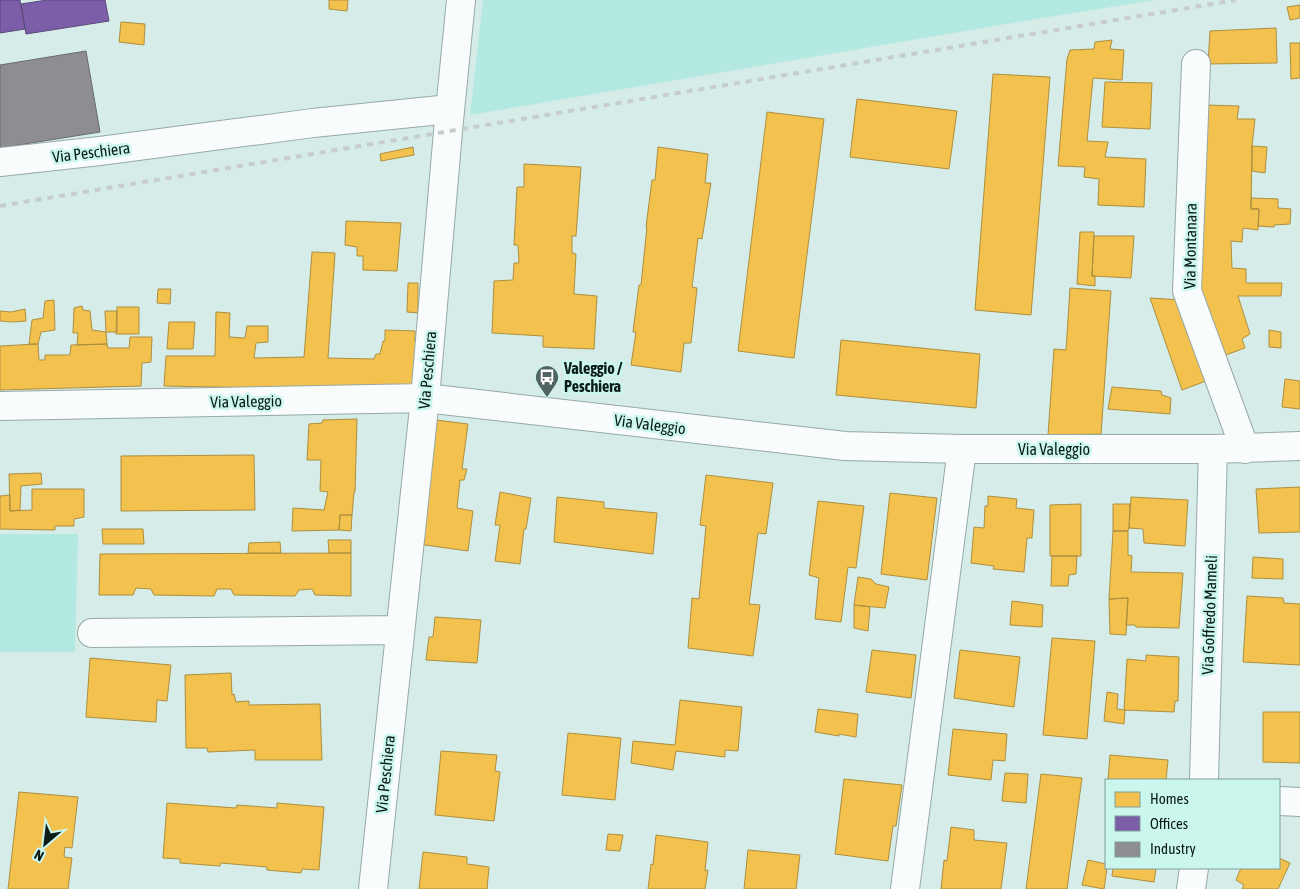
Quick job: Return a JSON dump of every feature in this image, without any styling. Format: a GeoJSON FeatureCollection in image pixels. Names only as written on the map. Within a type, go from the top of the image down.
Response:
{"type":"FeatureCollection","features":[{"type":"Feature","properties":{"kind":"street","name":"Via Peschiera"},"geometry":{"type":"LineString","coordinates":[[373,889],[425,398],[460,0]]}},
{"type":"Feature","properties":{"kind":"street","name":"Via Montanara"},"geometry":{"type":"LineString","coordinates":[[1196,64],[1187,291],[1245,449]]}},
{"type":"Feature","properties":{"kind":"street","name":"Via Peschiera"},"geometry":{"type":"LineString","coordinates":[[0,162],[450,108]]}},
{"type":"Feature","properties":{"kind":"street","name":"Via Valeggio"},"geometry":{"type":"LineString","coordinates":[[0,406],[425,398],[844,446],[962,449],[1245,449],[1300,446]]}},
{"type":"Feature","properties":{"kind":"street"},"geometry":{"type":"LineString","coordinates":[[904,889],[962,449]]}},
{"type":"Feature","properties":{"kind":"street","name":"Via Goffredo Mameli"},"geometry":{"type":"LineString","coordinates":[[1204,779],[1213,449]]}},
{"type":"Feature","properties":{"kind":"street"},"geometry":{"type":"LineString","coordinates":[[92,632],[399,630]]}},
{"type":"Feature","properties":{"kind":"street"},"geometry":{"type":"LineString","coordinates":[[1280,802],[1300,802]]}},
{"type":"Feature","properties":{"kind":"street"},"geometry":{"type":"LineString","coordinates":[[1192,889],[1194,869]]}},
{"type":"Feature","properties":{"kind":"green space"},"geometry":{"type":"Polygon","coordinates":[[[483,0],[1155,0],[470,115],[483,0]]]}},
{"type":"Feature","properties":{"kind":"green space"},"geometry":{"type":"Polygon","coordinates":[[[0,534],[78,534],[75,652],[0,652],[0,534]]]}},
{"type":"Feature","properties":{"kind":"building: Homes"},"geometry":{"type":"Polygon","coordinates":[[[329,0],[348,0],[347,11],[329,9],[329,0]]]}},
{"type":"Feature","properties":{"kind":"building: Homes"},"geometry":{"type":"Polygon","coordinates":[[[1300,5],[1300,18],[1290,20],[1287,7],[1300,5]]]}},
{"type":"Feature","properties":{"kind":"building: Homes"},"geometry":{"type":"Polygon","coordinates":[[[121,22],[145,24],[144,45],[119,42],[121,22]]]}},
{"type":"Feature","properties":{"kind":"building: Homes"},"geometry":{"type":"Polygon","coordinates":[[[1276,28],[1277,63],[1208,64],[1210,31],[1276,28]]]}},
{"type":"Feature","properties":{"kind":"building: Homes"},"geometry":{"type":"Polygon","coordinates":[[[1112,40],[1110,49],[1124,50],[1122,80],[1093,78],[1087,141],[1108,142],[1105,157],[1146,159],[1144,207],[1098,205],[1099,179],[1084,177],[1085,167],[1058,166],[1067,59],[1070,50],[1094,49],[1095,42],[1112,40]]]}},
{"type":"Feature","properties":{"kind":"building: Homes"},"geometry":{"type":"Polygon","coordinates":[[[1290,43],[1300,43],[1300,78],[1291,79],[1290,43]]]}},
{"type":"Feature","properties":{"kind":"building: Homes"},"geometry":{"type":"Polygon","coordinates":[[[993,74],[1050,77],[1031,315],[975,310],[993,74]]]}},
{"type":"Feature","properties":{"kind":"building: Homes"},"geometry":{"type":"Polygon","coordinates":[[[1105,82],[1152,83],[1150,129],[1102,127],[1105,82]]]}},
{"type":"Feature","properties":{"kind":"building: Homes"},"geometry":{"type":"Polygon","coordinates":[[[857,99],[957,111],[949,169],[850,157],[857,99]]]}},
{"type":"Feature","properties":{"kind":"building: Homes"},"geometry":{"type":"Polygon","coordinates":[[[1206,105],[1239,106],[1237,119],[1255,119],[1252,146],[1251,209],[1259,209],[1258,230],[1243,228],[1242,242],[1231,241],[1232,268],[1246,269],[1246,283],[1282,283],[1281,296],[1238,296],[1250,334],[1242,339],[1245,348],[1220,357],[1198,293],[1206,105]]]}},
{"type":"Feature","properties":{"kind":"building: Homes"},"geometry":{"type":"Polygon","coordinates":[[[767,112],[824,119],[794,358],[738,351],[767,112]]]}},
{"type":"Feature","properties":{"kind":"building: Homes"},"geometry":{"type":"Polygon","coordinates":[[[1252,146],[1267,147],[1265,173],[1252,171],[1252,146]]]}},
{"type":"Feature","properties":{"kind":"building: Homes"},"geometry":{"type":"Polygon","coordinates":[[[413,147],[414,155],[381,161],[380,154],[413,147]]]}},
{"type":"Feature","properties":{"kind":"building: Homes"},"geometry":{"type":"Polygon","coordinates":[[[658,147],[708,154],[705,183],[711,183],[702,239],[698,238],[692,287],[697,288],[691,343],[684,343],[681,372],[631,365],[636,332],[633,332],[639,285],[641,285],[646,227],[652,180],[655,180],[658,147]]]}},
{"type":"Feature","properties":{"kind":"building: Homes"},"geometry":{"type":"Polygon","coordinates":[[[524,164],[581,167],[576,236],[572,236],[572,253],[576,254],[574,294],[597,296],[594,349],[543,347],[543,336],[492,333],[494,281],[513,280],[514,263],[519,263],[518,245],[514,245],[517,187],[524,187],[524,164]]]}},
{"type":"Feature","properties":{"kind":"building: Homes"},"geometry":{"type":"Polygon","coordinates":[[[1251,198],[1278,199],[1278,208],[1291,209],[1290,224],[1274,225],[1274,227],[1258,226],[1259,209],[1251,209],[1251,198]]]}},
{"type":"Feature","properties":{"kind":"building: Homes"},"geometry":{"type":"Polygon","coordinates":[[[346,221],[401,223],[397,271],[363,270],[363,256],[357,256],[357,247],[345,245],[346,221]]]}},
{"type":"Feature","properties":{"kind":"building: Homes"},"geometry":{"type":"Polygon","coordinates":[[[1080,232],[1094,232],[1092,276],[1095,276],[1095,286],[1077,284],[1080,232]]]}},
{"type":"Feature","properties":{"kind":"building: Homes"},"geometry":{"type":"Polygon","coordinates":[[[1094,236],[1134,236],[1131,278],[1092,276],[1094,236]]]}},
{"type":"Feature","properties":{"kind":"building: Homes"},"geometry":{"type":"Polygon","coordinates":[[[312,252],[335,253],[328,358],[374,359],[376,354],[380,354],[383,341],[385,341],[385,330],[415,331],[415,342],[417,343],[415,391],[164,386],[166,356],[215,356],[216,312],[230,313],[229,337],[245,338],[247,326],[268,326],[268,342],[256,343],[254,358],[304,357],[312,252]]]}},
{"type":"Feature","properties":{"kind":"building: Homes"},"geometry":{"type":"Polygon","coordinates":[[[408,283],[418,283],[418,313],[407,312],[408,283]]]}},
{"type":"Feature","properties":{"kind":"building: Homes"},"geometry":{"type":"Polygon","coordinates":[[[1070,288],[1111,291],[1101,434],[1048,435],[1054,349],[1066,350],[1070,288]]]}},
{"type":"Feature","properties":{"kind":"building: Homes"},"geometry":{"type":"Polygon","coordinates":[[[158,289],[171,289],[170,304],[157,303],[158,289]]]}},
{"type":"Feature","properties":{"kind":"building: Homes"},"geometry":{"type":"Polygon","coordinates":[[[1150,298],[1182,300],[1209,380],[1182,390],[1150,298]]]}},
{"type":"Feature","properties":{"kind":"building: Homes"},"geometry":{"type":"Polygon","coordinates":[[[54,300],[55,330],[41,332],[38,344],[29,344],[32,320],[43,318],[45,301],[54,300]]]}},
{"type":"Feature","properties":{"kind":"building: Homes"},"geometry":{"type":"Polygon","coordinates":[[[82,306],[83,310],[90,311],[92,330],[106,332],[107,344],[77,345],[78,333],[73,333],[74,308],[82,306]]]}},
{"type":"Feature","properties":{"kind":"building: Homes"},"geometry":{"type":"Polygon","coordinates":[[[117,307],[139,307],[139,334],[116,334],[117,307]]]}},
{"type":"Feature","properties":{"kind":"building: Homes"},"geometry":{"type":"Polygon","coordinates":[[[25,309],[26,321],[0,321],[0,311],[11,312],[25,309]]]}},
{"type":"Feature","properties":{"kind":"building: Homes"},"geometry":{"type":"Polygon","coordinates":[[[105,311],[117,311],[117,332],[106,332],[105,311]]]}},
{"type":"Feature","properties":{"kind":"building: Homes"},"geometry":{"type":"Polygon","coordinates":[[[169,322],[195,322],[193,349],[167,349],[169,322]]]}},
{"type":"Feature","properties":{"kind":"building: Homes"},"geometry":{"type":"Polygon","coordinates":[[[1269,330],[1281,332],[1281,348],[1269,347],[1269,330]]]}},
{"type":"Feature","properties":{"kind":"building: Homes"},"geometry":{"type":"Polygon","coordinates":[[[130,337],[152,337],[151,362],[142,363],[141,386],[0,390],[0,346],[38,344],[39,360],[45,360],[45,355],[70,355],[71,345],[107,344],[108,348],[129,348],[130,337]]]}},
{"type":"Feature","properties":{"kind":"building: Homes"},"geometry":{"type":"Polygon","coordinates":[[[841,340],[980,354],[976,408],[836,395],[841,340]]]}},
{"type":"Feature","properties":{"kind":"building: Homes"},"geometry":{"type":"Polygon","coordinates":[[[1285,379],[1300,381],[1300,409],[1282,407],[1285,379]]]}},
{"type":"Feature","properties":{"kind":"building: Homes"},"geometry":{"type":"Polygon","coordinates":[[[1112,387],[1161,391],[1162,395],[1171,398],[1170,414],[1108,409],[1112,387]]]}},
{"type":"Feature","properties":{"kind":"building: Homes"},"geometry":{"type":"Polygon","coordinates":[[[357,419],[355,492],[352,515],[340,515],[339,530],[292,531],[293,508],[324,510],[328,492],[320,491],[321,460],[307,460],[309,424],[322,423],[323,420],[357,419]]]}},
{"type":"Feature","properties":{"kind":"building: Homes"},"geometry":{"type":"Polygon","coordinates":[[[436,420],[468,424],[462,469],[467,469],[464,480],[460,480],[457,508],[473,511],[468,551],[418,544],[436,420]]]}},
{"type":"Feature","properties":{"kind":"building: Homes"},"geometry":{"type":"Polygon","coordinates":[[[254,455],[255,510],[121,511],[121,456],[254,455]]]}},
{"type":"Feature","properties":{"kind":"building: Homes"},"geometry":{"type":"Polygon","coordinates":[[[41,473],[42,484],[21,486],[20,510],[10,511],[9,474],[41,473]]]}},
{"type":"Feature","properties":{"kind":"building: Homes"},"geometry":{"type":"Polygon","coordinates":[[[706,475],[773,483],[766,534],[758,533],[749,604],[760,605],[753,656],[688,648],[692,598],[699,599],[706,526],[700,525],[706,475]]]}},
{"type":"Feature","properties":{"kind":"building: Homes"},"geometry":{"type":"Polygon","coordinates":[[[1300,487],[1300,532],[1259,533],[1256,489],[1300,487]]]}},
{"type":"Feature","properties":{"kind":"building: Homes"},"geometry":{"type":"Polygon","coordinates":[[[32,489],[84,489],[84,517],[74,519],[74,526],[55,526],[55,530],[0,529],[0,496],[10,495],[10,511],[32,510],[32,489]]]}},
{"type":"Feature","properties":{"kind":"building: Homes"},"geometry":{"type":"Polygon","coordinates":[[[500,492],[531,498],[526,529],[524,529],[520,564],[495,561],[500,525],[495,525],[500,492]]]}},
{"type":"Feature","properties":{"kind":"building: Homes"},"geometry":{"type":"Polygon","coordinates":[[[890,493],[937,498],[927,580],[881,574],[890,493]]]}},
{"type":"Feature","properties":{"kind":"building: Homes"},"geometry":{"type":"Polygon","coordinates":[[[988,496],[1017,499],[1016,508],[1034,510],[1032,538],[1027,538],[1024,572],[993,569],[994,566],[971,563],[974,527],[984,528],[985,506],[988,506],[988,496]]]}},
{"type":"Feature","properties":{"kind":"building: Homes"},"geometry":{"type":"Polygon","coordinates":[[[557,497],[604,502],[604,508],[657,513],[653,554],[554,542],[557,497]]]}},
{"type":"Feature","properties":{"kind":"building: Homes"},"geometry":{"type":"Polygon","coordinates":[[[1131,497],[1188,500],[1185,546],[1144,543],[1143,529],[1129,528],[1131,497]]]}},
{"type":"Feature","properties":{"kind":"building: Homes"},"geometry":{"type":"Polygon","coordinates":[[[818,501],[864,506],[856,568],[848,567],[841,622],[815,619],[819,578],[809,575],[818,501]]]}},
{"type":"Feature","properties":{"kind":"building: Homes"},"geometry":{"type":"Polygon","coordinates":[[[1081,504],[1081,556],[1050,556],[1050,505],[1081,504]]]}},
{"type":"Feature","properties":{"kind":"building: Homes"},"geometry":{"type":"Polygon","coordinates":[[[1113,504],[1130,504],[1128,531],[1113,531],[1113,504]]]}},
{"type":"Feature","properties":{"kind":"building: Homes"},"geometry":{"type":"Polygon","coordinates":[[[340,515],[352,515],[351,531],[339,530],[340,515]]]}},
{"type":"Feature","properties":{"kind":"building: Homes"},"geometry":{"type":"Polygon","coordinates":[[[102,529],[143,529],[144,544],[103,544],[102,529]]]}},
{"type":"Feature","properties":{"kind":"building: Homes"},"geometry":{"type":"Polygon","coordinates":[[[1113,531],[1128,531],[1128,555],[1132,556],[1131,572],[1183,573],[1179,628],[1126,625],[1128,598],[1109,599],[1113,531]]]}},
{"type":"Feature","properties":{"kind":"building: Homes"},"geometry":{"type":"Polygon","coordinates":[[[328,540],[351,540],[351,553],[329,553],[328,540]]]}},
{"type":"Feature","properties":{"kind":"building: Homes"},"geometry":{"type":"Polygon","coordinates":[[[280,542],[281,553],[248,553],[249,543],[280,542]]]}},
{"type":"Feature","properties":{"kind":"building: Homes"},"geometry":{"type":"Polygon","coordinates":[[[351,553],[351,596],[315,595],[312,589],[299,590],[295,596],[234,595],[231,589],[217,589],[214,596],[154,595],[151,589],[136,588],[133,595],[99,595],[100,554],[351,553]]]}},
{"type":"Feature","properties":{"kind":"building: Homes"},"geometry":{"type":"Polygon","coordinates":[[[1052,556],[1077,556],[1076,574],[1069,575],[1068,586],[1051,586],[1052,556]]]}},
{"type":"Feature","properties":{"kind":"building: Homes"},"geometry":{"type":"Polygon","coordinates":[[[1253,557],[1283,559],[1283,579],[1252,578],[1253,557]]]}},
{"type":"Feature","properties":{"kind":"building: Homes"},"geometry":{"type":"Polygon","coordinates":[[[858,577],[871,579],[876,584],[889,587],[885,608],[854,605],[858,577]]]}},
{"type":"Feature","properties":{"kind":"building: Homes"},"geometry":{"type":"Polygon","coordinates":[[[1247,596],[1283,598],[1284,603],[1300,604],[1300,665],[1243,662],[1247,596]]]}},
{"type":"Feature","properties":{"kind":"building: Homes"},"geometry":{"type":"Polygon","coordinates":[[[1128,598],[1126,635],[1110,634],[1109,599],[1128,598]]]}},
{"type":"Feature","properties":{"kind":"building: Homes"},"geometry":{"type":"Polygon","coordinates":[[[1012,601],[1043,605],[1042,627],[1010,625],[1012,601]]]}},
{"type":"Feature","properties":{"kind":"building: Homes"},"geometry":{"type":"Polygon","coordinates":[[[854,605],[870,607],[868,631],[854,628],[854,605]]]}},
{"type":"Feature","properties":{"kind":"building: Homes"},"geometry":{"type":"Polygon","coordinates":[[[435,617],[481,620],[477,663],[426,660],[429,637],[433,637],[435,617]]]}},
{"type":"Feature","properties":{"kind":"building: Homes"},"geometry":{"type":"Polygon","coordinates":[[[1052,638],[1095,641],[1087,739],[1043,735],[1052,638]]]}},
{"type":"Feature","properties":{"kind":"building: Homes"},"geometry":{"type":"Polygon","coordinates":[[[872,650],[916,655],[911,698],[866,692],[872,650]]]}},
{"type":"Feature","properties":{"kind":"building: Homes"},"geometry":{"type":"Polygon","coordinates":[[[960,650],[1020,657],[1014,707],[954,698],[960,650]]]}},
{"type":"Feature","properties":{"kind":"building: Homes"},"geometry":{"type":"Polygon","coordinates":[[[1146,655],[1179,657],[1178,701],[1175,701],[1174,712],[1124,710],[1127,659],[1146,661],[1146,655]]]}},
{"type":"Feature","properties":{"kind":"building: Homes"},"geometry":{"type":"Polygon","coordinates":[[[90,658],[171,665],[167,701],[157,700],[156,722],[86,717],[90,658]]]}},
{"type":"Feature","properties":{"kind":"building: Homes"},"geometry":{"type":"Polygon","coordinates":[[[231,673],[232,695],[234,694],[236,702],[249,701],[249,705],[320,704],[322,760],[255,760],[255,750],[208,752],[207,748],[186,748],[185,675],[231,673]]]}},
{"type":"Feature","properties":{"kind":"building: Homes"},"geometry":{"type":"Polygon","coordinates":[[[1107,692],[1118,694],[1117,709],[1125,710],[1124,724],[1104,721],[1107,692]]]}},
{"type":"Feature","properties":{"kind":"building: Homes"},"geometry":{"type":"Polygon","coordinates":[[[680,700],[742,707],[738,751],[725,750],[725,757],[676,751],[673,770],[631,763],[633,741],[675,745],[680,700]]]}},
{"type":"Feature","properties":{"kind":"building: Homes"},"geometry":{"type":"Polygon","coordinates":[[[818,709],[858,714],[856,737],[815,732],[818,709]]]}},
{"type":"Feature","properties":{"kind":"building: Homes"},"geometry":{"type":"Polygon","coordinates":[[[1263,712],[1300,712],[1300,763],[1263,762],[1263,712]]]}},
{"type":"Feature","properties":{"kind":"building: Homes"},"geometry":{"type":"Polygon","coordinates":[[[953,729],[1007,734],[1005,761],[993,760],[991,780],[948,775],[953,729]]]}},
{"type":"Feature","properties":{"kind":"building: Homes"},"geometry":{"type":"Polygon","coordinates":[[[568,733],[621,738],[615,800],[562,795],[568,733]]]}},
{"type":"Feature","properties":{"kind":"building: Homes"},"geometry":{"type":"Polygon","coordinates":[[[441,751],[497,755],[495,771],[500,772],[494,821],[435,815],[441,751]]]}},
{"type":"Feature","properties":{"kind":"building: Homes"},"geometry":{"type":"Polygon","coordinates":[[[1110,755],[1168,760],[1166,779],[1108,779],[1110,755]]]}},
{"type":"Feature","properties":{"kind":"building: Homes"},"geometry":{"type":"Polygon","coordinates":[[[1005,773],[1028,774],[1026,803],[1002,801],[1005,773]]]}},
{"type":"Feature","properties":{"kind":"building: Homes"},"geometry":{"type":"Polygon","coordinates":[[[1041,774],[1082,778],[1067,889],[1026,889],[1041,774]]]}},
{"type":"Feature","properties":{"kind":"building: Homes"},"geometry":{"type":"Polygon","coordinates":[[[844,779],[902,785],[896,826],[893,826],[888,861],[835,854],[844,779]]]}},
{"type":"Feature","properties":{"kind":"building: Homes"},"geometry":{"type":"Polygon","coordinates":[[[19,792],[78,797],[72,848],[65,847],[64,857],[72,858],[68,889],[8,889],[19,792]]]}},
{"type":"Feature","properties":{"kind":"building: Homes"},"geometry":{"type":"Polygon","coordinates":[[[167,803],[236,808],[237,805],[277,808],[277,803],[324,807],[319,870],[302,869],[301,873],[267,870],[267,867],[221,863],[220,866],[180,863],[180,859],[163,858],[167,803]]]}},
{"type":"Feature","properties":{"kind":"building: Homes"},"geometry":{"type":"Polygon","coordinates":[[[951,827],[974,830],[974,840],[1007,843],[1001,889],[941,889],[944,860],[947,861],[951,827]]]}},
{"type":"Feature","properties":{"kind":"building: Homes"},"geometry":{"type":"Polygon","coordinates":[[[608,834],[623,835],[620,851],[606,850],[608,834]]]}},
{"type":"Feature","properties":{"kind":"building: Homes"},"geometry":{"type":"Polygon","coordinates":[[[656,835],[708,842],[705,871],[708,870],[705,889],[648,889],[656,835]]]}},
{"type":"Feature","properties":{"kind":"building: Homes"},"geometry":{"type":"Polygon","coordinates":[[[748,850],[800,855],[796,889],[744,889],[748,850]]]}},
{"type":"Feature","properties":{"kind":"building: Homes"},"geometry":{"type":"Polygon","coordinates":[[[423,852],[467,857],[467,864],[489,867],[487,889],[419,889],[423,852]]]}},
{"type":"Feature","properties":{"kind":"building: Homes"},"geometry":{"type":"Polygon","coordinates":[[[1280,858],[1290,863],[1278,889],[1242,889],[1244,885],[1236,880],[1241,869],[1280,869],[1280,858]]]}},
{"type":"Feature","properties":{"kind":"building: Homes"},"geometry":{"type":"Polygon","coordinates":[[[1088,860],[1105,864],[1105,869],[1107,869],[1104,889],[1082,885],[1088,860]]]}},
{"type":"Feature","properties":{"kind":"building: Homes"},"geometry":{"type":"Polygon","coordinates":[[[1113,869],[1156,869],[1154,882],[1112,876],[1113,869]]]}},
{"type":"Feature","properties":{"kind":"building: Offices"},"geometry":{"type":"Polygon","coordinates":[[[0,0],[20,0],[25,29],[0,33],[0,0]]]}},
{"type":"Feature","properties":{"kind":"building: Offices"},"geometry":{"type":"Polygon","coordinates":[[[47,0],[105,0],[109,21],[26,34],[21,4],[47,0]]]}},
{"type":"Feature","properties":{"kind":"building: Industry"},"geometry":{"type":"Polygon","coordinates":[[[86,51],[100,132],[0,148],[0,65],[86,51]]]}},
{"type":"Feature","properties":{"kind":"railway"},"geometry":{"type":"LineString","coordinates":[[0,206],[1236,0]]}},
{"type":"Feature","properties":{"kind":"place","name":"Valeggio / Peschiera"},"geometry":{"type":"Point","coordinates":[547,398]}}]}
